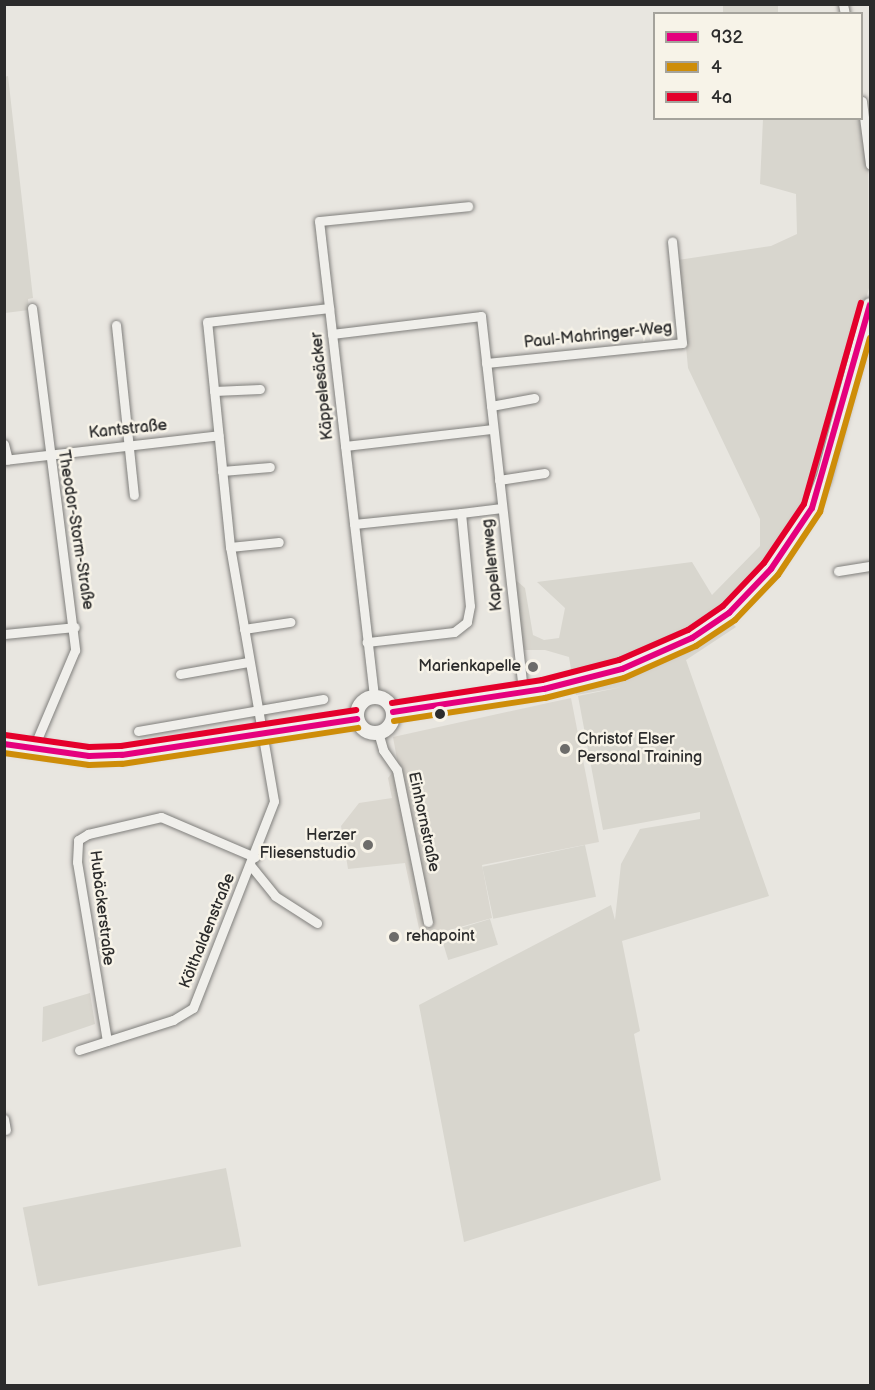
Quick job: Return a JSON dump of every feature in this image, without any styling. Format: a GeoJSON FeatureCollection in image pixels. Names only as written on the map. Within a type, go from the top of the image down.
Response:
{"type":"FeatureCollection","features":[{"type":"Feature","properties":{"kind":"main road"},"geometry":{"type":"LineString","coordinates":[[393,712],[523,692],[622,669],[693,638],[729,613],[792,543],[823,480],[870,305]]}},
{"type":"Feature","properties":{"kind":"main road"},"geometry":{"type":"LineString","coordinates":[[374,696],[384,699],[393,712],[390,725],[378,732],[363,729],[357,719],[361,702],[374,696]]}},
{"type":"Feature","properties":{"kind":"main road"},"geometry":{"type":"LineString","coordinates":[[4,744],[89,756],[122,755],[357,719]]}},
{"type":"Feature","properties":{"kind":"street"},"geometry":{"type":"LineString","coordinates":[[863,115],[870,164]]}},
{"type":"Feature","properties":{"kind":"street","name":"Käppelesäcker"},"geometry":{"type":"LineString","coordinates":[[374,696],[319,221],[468,206]]}},
{"type":"Feature","properties":{"kind":"street","name":"Paul-Mahringer-Weg"},"geometry":{"type":"LineString","coordinates":[[486,363],[682,343],[672,241]]}},
{"type":"Feature","properties":{"kind":"street","name":"Theodor-Storm-Straße"},"geometry":{"type":"LineString","coordinates":[[32,308],[48,454],[75,627],[75,650],[33,748]]}},
{"type":"Feature","properties":{"kind":"street","name":"Költhaldenstraße"},"geometry":{"type":"LineString","coordinates":[[107,1041],[173,1020],[193,1008],[253,862],[274,801],[248,662],[231,547],[207,322],[329,308]]}},
{"type":"Feature","properties":{"kind":"street","name":"Kapellenweg"},"geometry":{"type":"LineString","coordinates":[[332,334],[481,316],[523,692]]}},
{"type":"Feature","properties":{"kind":"street"},"geometry":{"type":"LineString","coordinates":[[116,325],[134,495]]}},
{"type":"Feature","properties":{"kind":"street"},"geometry":{"type":"LineString","coordinates":[[214,391],[260,389]]}},
{"type":"Feature","properties":{"kind":"street"},"geometry":{"type":"LineString","coordinates":[[491,406],[534,398]]}},
{"type":"Feature","properties":{"kind":"street"},"geometry":{"type":"LineString","coordinates":[[345,446],[494,429]]}},
{"type":"Feature","properties":{"kind":"street","name":"Kantstraße"},"geometry":{"type":"LineString","coordinates":[[6,460],[219,435]]}},
{"type":"Feature","properties":{"kind":"street"},"geometry":{"type":"LineString","coordinates":[[4,444],[6,460]]}},
{"type":"Feature","properties":{"kind":"street"},"geometry":{"type":"LineString","coordinates":[[222,471],[270,467]]}},
{"type":"Feature","properties":{"kind":"street"},"geometry":{"type":"LineString","coordinates":[[499,480],[544,473]]}},
{"type":"Feature","properties":{"kind":"street"},"geometry":{"type":"LineString","coordinates":[[354,524],[502,508]]}},
{"type":"Feature","properties":{"kind":"street"},"geometry":{"type":"LineString","coordinates":[[367,642],[454,632],[467,622],[471,606],[461,513]]}},
{"type":"Feature","properties":{"kind":"street"},"geometry":{"type":"LineString","coordinates":[[231,547],[279,542]]}},
{"type":"Feature","properties":{"kind":"street"},"geometry":{"type":"LineString","coordinates":[[838,571],[870,566]]}},
{"type":"Feature","properties":{"kind":"street"},"geometry":{"type":"LineString","coordinates":[[244,628],[290,622]]}},
{"type":"Feature","properties":{"kind":"street"},"geometry":{"type":"LineString","coordinates":[[4,634],[75,627]]}},
{"type":"Feature","properties":{"kind":"street"},"geometry":{"type":"LineString","coordinates":[[180,674],[248,662]]}},
{"type":"Feature","properties":{"kind":"street"},"geometry":{"type":"LineString","coordinates":[[138,731],[323,699]]}},
{"type":"Feature","properties":{"kind":"street","name":"Einhornstraße"},"geometry":{"type":"LineString","coordinates":[[378,732],[383,750],[396,770],[428,922]]}},
{"type":"Feature","properties":{"kind":"street","name":"Hubäckerstraße"},"geometry":{"type":"LineString","coordinates":[[107,1041],[77,862],[78,840],[88,834],[160,817],[253,862]]}},
{"type":"Feature","properties":{"kind":"street","name":"Költhaldenstraße"},"geometry":{"type":"LineString","coordinates":[[253,862],[275,896],[317,923]]}},
{"type":"Feature","properties":{"kind":"street"},"geometry":{"type":"LineString","coordinates":[[79,1050],[107,1041]]}},
{"type":"Feature","properties":{"kind":"street"},"geometry":{"type":"LineString","coordinates":[[4,1119],[6,1130]]}},
{"type":"Feature","properties":{"kind":"shaded area"},"geometry":{"type":"Polygon","coordinates":[[[723,5],[778,5],[778,12],[723,12],[723,5]]]}},
{"type":"Feature","properties":{"kind":"shaded area"},"geometry":{"type":"Polygon","coordinates":[[[8,76],[33,298],[28,299],[29,310],[5,313],[4,77],[8,76]]]}},
{"type":"Feature","properties":{"kind":"shaded area"},"geometry":{"type":"Polygon","coordinates":[[[763,120],[859,120],[868,163],[869,288],[823,453],[785,540],[741,595],[696,629],[644,655],[572,675],[569,657],[545,650],[521,650],[511,576],[525,588],[533,635],[544,640],[559,638],[565,608],[537,582],[692,562],[712,595],[760,546],[760,519],[688,368],[678,260],[771,246],[797,234],[796,194],[760,184],[763,120]]]}},
{"type":"Feature","properties":{"kind":"shaded area"},"geometry":{"type":"Polygon","coordinates":[[[732,623],[736,627],[686,660],[769,896],[622,941],[640,1031],[634,1034],[661,1180],[464,1242],[419,1005],[611,905],[615,920],[621,864],[640,829],[700,819],[700,812],[603,830],[578,696],[622,687],[576,695],[575,691],[654,667],[682,655],[732,623]]]}},
{"type":"Feature","properties":{"kind":"shaded area"},"geometry":{"type":"Polygon","coordinates":[[[571,698],[599,842],[482,865],[492,918],[421,938],[405,863],[348,869],[341,826],[359,803],[392,798],[388,778],[398,765],[393,737],[571,698]]]}},
{"type":"Feature","properties":{"kind":"shaded area"},"geometry":{"type":"Polygon","coordinates":[[[585,845],[596,897],[493,919],[482,867],[585,845]]]}},
{"type":"Feature","properties":{"kind":"shaded area"},"geometry":{"type":"Polygon","coordinates":[[[490,919],[498,945],[448,960],[440,934],[490,919]]]}},
{"type":"Feature","properties":{"kind":"shaded area"},"geometry":{"type":"Polygon","coordinates":[[[90,993],[95,1024],[42,1042],[43,1007],[90,993]]]}},
{"type":"Feature","properties":{"kind":"shaded area"},"geometry":{"type":"Polygon","coordinates":[[[226,1168],[241,1247],[38,1286],[23,1207],[226,1168]]]}},
{"type":"Feature","properties":{"kind":"transit line","name":"4a"},"geometry":{"type":"LineString","coordinates":[[392,703],[542,680],[619,660],[688,630],[723,606],[764,563],[804,504],[861,303]]}},
{"type":"Feature","properties":{"kind":"transit line","name":"932"},"geometry":{"type":"LineString","coordinates":[[393,712],[544,689],[622,669],[692,638],[729,613],[771,569],[812,508],[870,305]]}},
{"type":"Feature","properties":{"kind":"transit line","name":"4"},"geometry":{"type":"LineString","coordinates":[[394,721],[545,698],[624,678],[696,646],[735,620],[778,575],[820,512],[870,338]]}},
{"type":"Feature","properties":{"kind":"transit line","name":"4a"},"geometry":{"type":"LineString","coordinates":[[5,735],[89,747],[121,746],[356,710]]}},
{"type":"Feature","properties":{"kind":"transit line","name":"932"},"geometry":{"type":"LineString","coordinates":[[4,744],[89,756],[122,755],[357,719]]}},
{"type":"Feature","properties":{"kind":"transit line","name":"4"},"geometry":{"type":"LineString","coordinates":[[4,753],[89,765],[122,764],[358,728]]}},
{"type":"Feature","properties":{"kind":"place","name":"Marienkapelle"},"geometry":{"type":"Point","coordinates":[533,667]}},
{"type":"Feature","properties":{"kind":"place","name":"Christof Elser Personal Training"},"geometry":{"type":"Point","coordinates":[565,749]}},
{"type":"Feature","properties":{"kind":"place","name":"Herzer Fliesenstudio"},"geometry":{"type":"Point","coordinates":[368,845]}},
{"type":"Feature","properties":{"kind":"place","name":"rehapoint"},"geometry":{"type":"Point","coordinates":[394,937]}}]}
